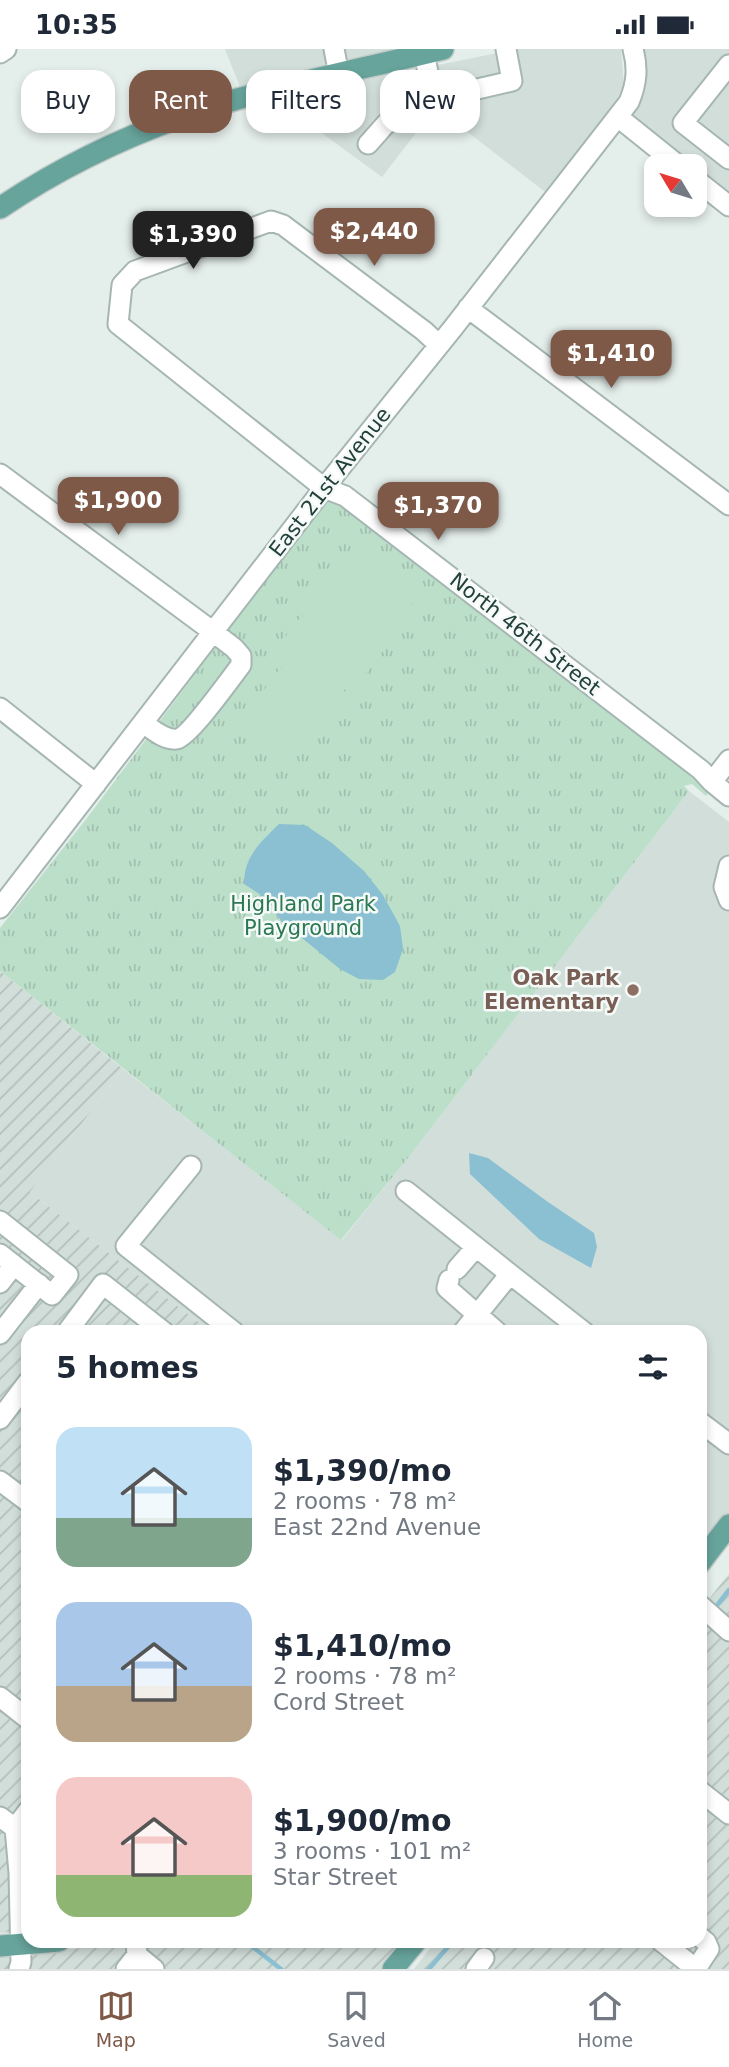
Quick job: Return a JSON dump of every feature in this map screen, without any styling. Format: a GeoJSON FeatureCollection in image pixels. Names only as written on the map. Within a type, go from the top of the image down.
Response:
{"type":"FeatureCollection","features":[{"type":"Feature","properties":{"kind":"main road"},"geometry":{"type":"LineString","coordinates":[[359,70],[434,51]]}},
{"type":"Feature","properties":{"kind":"main road"},"geometry":{"type":"LineString","coordinates":[[0,208],[57,173],[120,141],[154,127],[246,98]]}},
{"type":"Feature","properties":{"kind":"main road"},"geometry":{"type":"LineString","coordinates":[[707,1554],[729,1525]]}},
{"type":"Feature","properties":{"kind":"main road"},"geometry":{"type":"LineString","coordinates":[[393,1969],[410,1948]]}},
{"type":"Feature","properties":{"kind":"street"},"geometry":{"type":"LineString","coordinates":[[0,53],[6,49]]}},
{"type":"Feature","properties":{"kind":"street"},"geometry":{"type":"LineString","coordinates":[[334,49],[338,70]]}},
{"type":"Feature","properties":{"kind":"street"},"geometry":{"type":"LineString","coordinates":[[480,88],[512,81],[506,49]]}},
{"type":"Feature","properties":{"kind":"street","name":"East 21st Avenue"},"geometry":{"type":"LineString","coordinates":[[0,908],[212,631],[618,117],[636,87],[637,72],[633,49]]}},
{"type":"Feature","properties":{"kind":"street"},"geometry":{"type":"LineString","coordinates":[[434,51],[434,70]]}},
{"type":"Feature","properties":{"kind":"street"},"geometry":{"type":"LineString","coordinates":[[729,65],[683,123],[729,159]]}},
{"type":"Feature","properties":{"kind":"street"},"geometry":{"type":"LineString","coordinates":[[618,117],[664,154]]}},
{"type":"Feature","properties":{"kind":"street"},"geometry":{"type":"LineString","coordinates":[[368,144],[380,131]]}},
{"type":"Feature","properties":{"kind":"street"},"geometry":{"type":"LineString","coordinates":[[707,189],[729,206]]}},
{"type":"Feature","properties":{"kind":"street","name":"North 46th Street"},"geometry":{"type":"LineString","coordinates":[[439,345],[283,225],[271,221],[135,271],[122,285],[118,324],[324,488],[345,496],[701,770],[729,796]]}},
{"type":"Feature","properties":{"kind":"street"},"geometry":{"type":"LineString","coordinates":[[468,307],[729,505]]}},
{"type":"Feature","properties":{"kind":"street"},"geometry":{"type":"LineString","coordinates":[[0,474],[212,631],[241,656],[241,665],[181,739],[173,740],[143,723]]}},
{"type":"Feature","properties":{"kind":"street"},"geometry":{"type":"LineString","coordinates":[[0,708],[96,784]]}},
{"type":"Feature","properties":{"kind":"street"},"geometry":{"type":"LineString","coordinates":[[712,782],[729,760]]}},
{"type":"Feature","properties":{"kind":"street"},"geometry":{"type":"LineString","coordinates":[[729,866],[724,887],[729,900]]}},
{"type":"Feature","properties":{"kind":"street"},"geometry":{"type":"LineString","coordinates":[[191,1166],[126,1246],[225,1325]]}},
{"type":"Feature","properties":{"kind":"street"},"geometry":{"type":"LineString","coordinates":[[406,1191],[575,1325]]}},
{"type":"Feature","properties":{"kind":"street"},"geometry":{"type":"LineString","coordinates":[[0,1221],[68,1275],[52,1295],[7,1259],[0,1283]]}},
{"type":"Feature","properties":{"kind":"street"},"geometry":{"type":"LineString","coordinates":[[476,1247],[453,1275],[447,1288],[488,1325]]}},
{"type":"Feature","properties":{"kind":"street"},"geometry":{"type":"LineString","coordinates":[[470,1325],[510,1274]]}},
{"type":"Feature","properties":{"kind":"street"},"geometry":{"type":"LineString","coordinates":[[0,1334],[39,1284]]}},
{"type":"Feature","properties":{"kind":"street"},"geometry":{"type":"LineString","coordinates":[[72,1325],[103,1284],[155,1325]]}},
{"type":"Feature","properties":{"kind":"street"},"geometry":{"type":"LineString","coordinates":[[0,1419],[21,1391]]}},
{"type":"Feature","properties":{"kind":"street"},"geometry":{"type":"LineString","coordinates":[[707,1432],[729,1444]]}},
{"type":"Feature","properties":{"kind":"street"},"geometry":{"type":"LineString","coordinates":[[0,1481],[21,1497]]}},
{"type":"Feature","properties":{"kind":"street"},"geometry":{"type":"LineString","coordinates":[[707,1611],[729,1631]]}},
{"type":"Feature","properties":{"kind":"street"},"geometry":{"type":"LineString","coordinates":[[0,1697],[21,1714]]}},
{"type":"Feature","properties":{"kind":"street"},"geometry":{"type":"LineString","coordinates":[[707,1797],[729,1815]]}},
{"type":"Feature","properties":{"kind":"street"},"geometry":{"type":"LineString","coordinates":[[19,1969],[21,1962],[10,1945],[19,1873],[5,1828],[21,1816]]}},
{"type":"Feature","properties":{"kind":"street"},"geometry":{"type":"LineString","coordinates":[[670,1948],[696,1969],[709,1949],[707,1944]]}},
{"type":"Feature","properties":{"kind":"street"},"geometry":{"type":"LineString","coordinates":[[133,1955],[154,1969]]}},
{"type":"Feature","properties":{"kind":"shaded area"},"geometry":{"type":"Polygon","coordinates":[[[225,49],[325,49],[329,68],[246,70],[246,88],[240,87],[225,49]]]}},
{"type":"Feature","properties":{"kind":"shaded area"},"geometry":{"type":"Polygon","coordinates":[[[342,49],[408,49],[345,65],[342,49]]]}},
{"type":"Feature","properties":{"kind":"shaded area"},"geometry":{"type":"Polygon","coordinates":[[[518,49],[621,49],[624,86],[605,121],[548,194],[469,133],[480,133],[480,70],[413,70],[518,49]]]}},
{"type":"Feature","properties":{"kind":"shaded area"},"geometry":{"type":"Polygon","coordinates":[[[643,49],[729,49],[729,205],[707,188],[707,154],[665,154],[622,120],[643,49]]]}},
{"type":"Feature","properties":{"kind":"shaded area"},"geometry":{"type":"Polygon","coordinates":[[[380,77],[380,133],[416,133],[382,177],[322,133],[366,133],[366,80],[380,77]]]}},
{"type":"Feature","properties":{"kind":"shaded area"},"geometry":{"type":"Polygon","coordinates":[[[689,791],[729,822],[729,1513],[707,1542],[707,1325],[202,1325],[30,1192],[123,1069],[342,1240],[689,791]]]}},
{"type":"Feature","properties":{"kind":"shaded area"},"geometry":{"type":"Polygon","coordinates":[[[0,971],[123,1069],[30,1192],[202,1325],[21,1325],[21,1931],[0,1933],[0,971]]]}},
{"type":"Feature","properties":{"kind":"shaded area"},"geometry":{"type":"Polygon","coordinates":[[[729,1574],[729,1969],[414,1969],[430,1948],[707,1948],[707,1601],[729,1574]]]}},
{"type":"Feature","properties":{"kind":"shaded area"},"geometry":{"type":"Polygon","coordinates":[[[82,1948],[396,1948],[381,1969],[0,1969],[0,1956],[82,1948]]]}},
{"type":"Feature","properties":{"kind":"green space","name":"Highland Park Playground"},"geometry":{"type":"Polygon","coordinates":[[[327,498],[342,503],[710,791],[706,796],[692,784],[684,786],[689,791],[408,1158],[341,1240],[0,971],[0,928],[87,818],[327,498]]]}},
{"type":"Feature","properties":{"kind":"green space"},"geometry":{"type":"Polygon","coordinates":[[[357,552],[416,598],[397,622],[402,626],[350,694],[344,689],[292,757],[242,718],[294,651],[282,641],[334,574],[338,576],[357,552]]]}},
{"type":"Feature","properties":{"kind":"water"},"geometry":{"type":"Polygon","coordinates":[[[279,824],[305,825],[332,843],[364,871],[383,895],[400,926],[403,949],[395,972],[383,980],[359,979],[340,969],[281,921],[273,907],[261,895],[244,884],[250,858],[279,824]]]}},
{"type":"Feature","properties":{"kind":"water"},"geometry":{"type":"Polygon","coordinates":[[[469,1153],[488,1158],[594,1233],[597,1247],[591,1268],[539,1239],[470,1174],[469,1153]]]}},
{"type":"Feature","properties":{"kind":"waterway"},"geometry":{"type":"LineString","coordinates":[[718,1604],[729,1590]]}},
{"type":"Feature","properties":{"kind":"waterway"},"geometry":{"type":"LineString","coordinates":[[254,1948],[281,1969]]}},
{"type":"Feature","properties":{"kind":"waterway"},"geometry":{"type":"LineString","coordinates":[[429,1969],[447,1948]]}},
{"type":"Feature","properties":{"kind":"place","name":"Oak Park Elementary"},"geometry":{"type":"Point","coordinates":[633,990]}}]}
